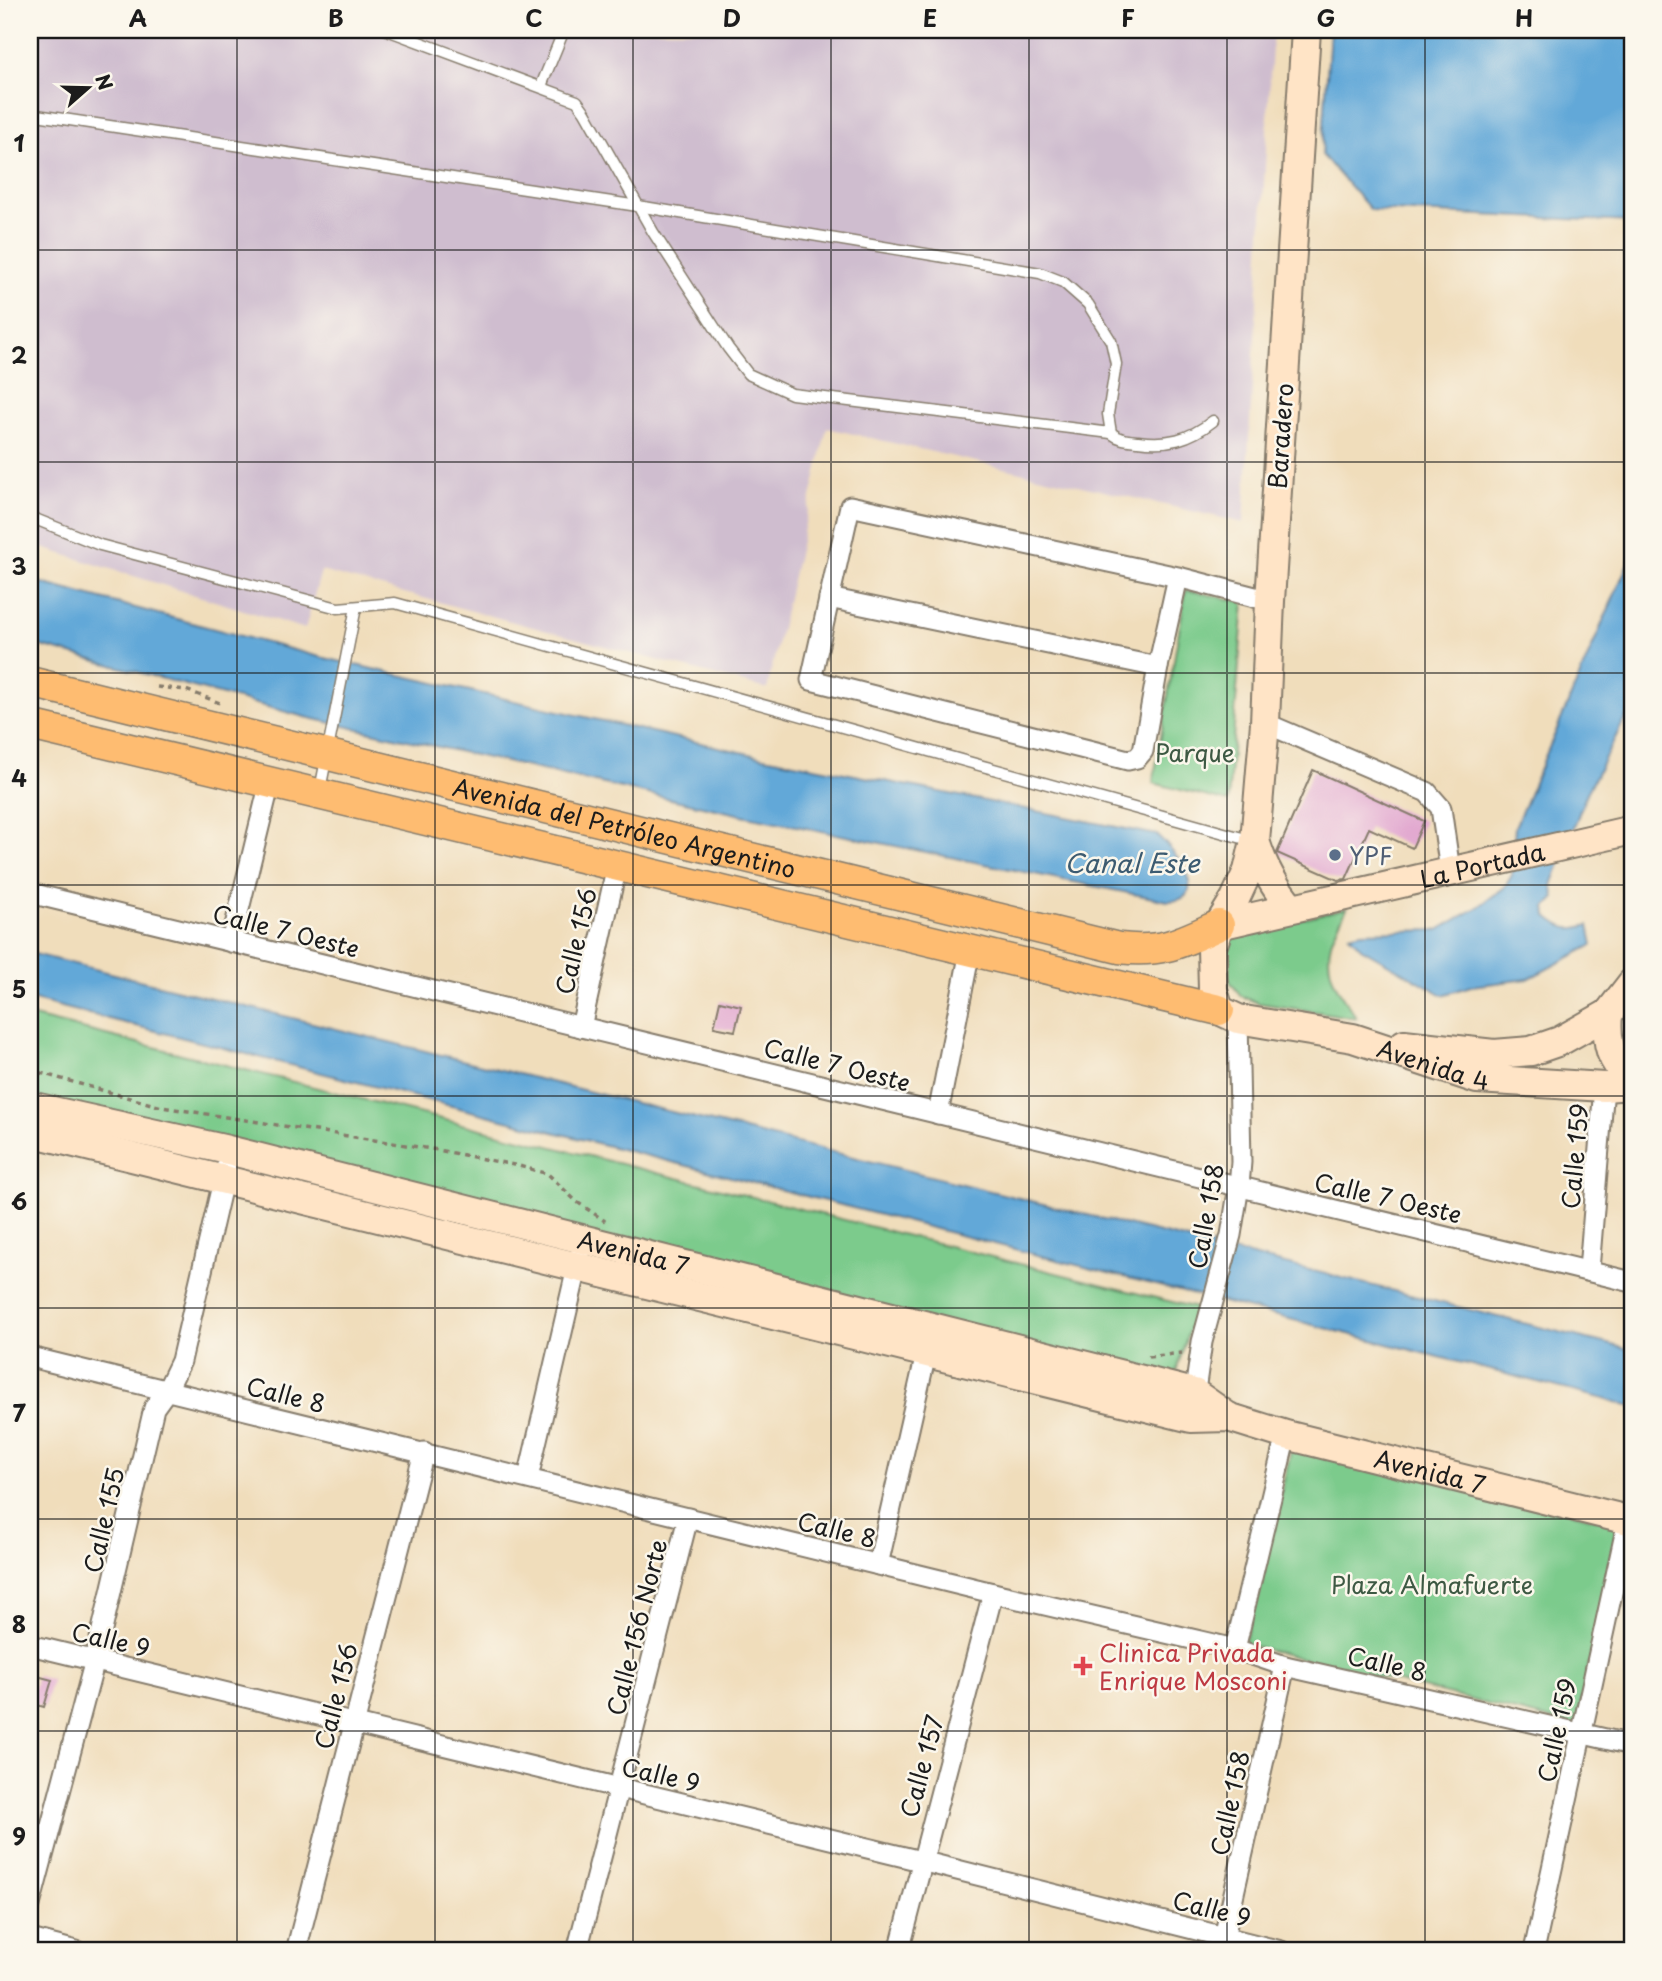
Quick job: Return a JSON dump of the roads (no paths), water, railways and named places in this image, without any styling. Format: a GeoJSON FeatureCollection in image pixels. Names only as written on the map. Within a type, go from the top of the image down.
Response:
{"type":"FeatureCollection","features":[{"type":"Feature","properties":{"kind":"main road","name":"Baradero"},"geometry":{"type":"LineString","coordinates":[[1229,1014],[1213,990],[1212,948],[1219,925],[1248,871],[1255,841],[1265,723],[1270,601],[1306,30]]}},
{"type":"Feature","properties":{"kind":"main road","name":"Avenida del Petróleo Argentino"},"geometry":{"type":"LineString","coordinates":[[30,682],[327,743],[1119,948],[1144,951],[1162,949],[1219,925]]}},
{"type":"Feature","properties":{"kind":"main road","name":"Avenida del Petróleo Argentino"},"geometry":{"type":"LineString","coordinates":[[30,725],[1229,1014]]}},
{"type":"Feature","properties":{"kind":"main road","name":"La Portada"},"geometry":{"type":"LineString","coordinates":[[1219,925],[1481,864],[1624,838]]}},
{"type":"Feature","properties":{"kind":"main road","name":"Baradero"},"geometry":{"type":"LineString","coordinates":[[1255,841],[1263,866],[1275,888],[1292,907]]}},
{"type":"Feature","properties":{"kind":"main road"},"geometry":{"type":"LineString","coordinates":[[1353,1038],[1494,1054],[1531,1051],[1560,1041],[1608,1014],[1632,983]]}},
{"type":"Feature","properties":{"kind":"main road","name":"Avenida 4"},"geometry":{"type":"LineString","coordinates":[[1229,1014],[1353,1038],[1477,1079],[1604,1087],[1632,1085]]}},
{"type":"Feature","properties":{"kind":"main road"},"geometry":{"type":"LineString","coordinates":[[1608,1014],[1606,1036],[1613,1057],[1626,1074],[1632,1077]]}},
{"type":"Feature","properties":{"kind":"main road","name":"Avenida 7"},"geometry":{"type":"LineString","coordinates":[[30,1106],[228,1150],[581,1253],[1193,1406],[1286,1435],[1630,1521]]}},
{"type":"Feature","properties":{"kind":"main road","name":"Avenida 7"},"geometry":{"type":"LineString","coordinates":[[30,1132],[224,1178],[581,1253]]}},
{"type":"Feature","properties":{"kind":"street"},"geometry":{"type":"LineString","coordinates":[[1178,577],[1143,751],[1137,758],[1128,760],[811,680],[850,506],[1178,577],[1270,601]]}},
{"type":"Feature","properties":{"kind":"street"},"geometry":{"type":"LineString","coordinates":[[829,598],[1158,667]]}},
{"type":"Feature","properties":{"kind":"street"},"geometry":{"type":"LineString","coordinates":[[1265,723],[1427,792],[1441,808],[1450,871]]}},
{"type":"Feature","properties":{"kind":"street"},"geometry":{"type":"LineString","coordinates":[[231,942],[270,782]]}},
{"type":"Feature","properties":{"kind":"street","name":"Calle 156"},"geometry":{"type":"LineString","coordinates":[[581,1027],[617,866]]}},
{"type":"Feature","properties":{"kind":"street","name":"Calle 7 Oeste"},"geometry":{"type":"LineString","coordinates":[[30,893],[1632,1282]]}},
{"type":"Feature","properties":{"kind":"street"},"geometry":{"type":"LineString","coordinates":[[938,1114],[970,951]]}},
{"type":"Feature","properties":{"kind":"street","name":"Calle 158"},"geometry":{"type":"LineString","coordinates":[[1193,1406],[1202,1345],[1231,1235],[1239,1186],[1241,1162],[1229,1014]]}},
{"type":"Feature","properties":{"kind":"street","name":"Calle 159"},"geometry":{"type":"LineString","coordinates":[[1589,1270],[1604,1087]]}},
{"type":"Feature","properties":{"kind":"street","name":"Calle 155"},"geometry":{"type":"LineString","coordinates":[[30,1905],[95,1660],[154,1408],[167,1390],[181,1361],[224,1178],[228,1150]]}},
{"type":"Feature","properties":{"kind":"street"},"geometry":{"type":"LineString","coordinates":[[528,1478],[581,1253]]}},
{"type":"Feature","properties":{"kind":"street"},"geometry":{"type":"LineString","coordinates":[[878,1565],[929,1341]]}},
{"type":"Feature","properties":{"kind":"street","name":"Calle 8"},"geometry":{"type":"LineString","coordinates":[[30,1357],[993,1593],[1235,1649],[1285,1665],[1632,1745]]}},
{"type":"Feature","properties":{"kind":"street"},"geometry":{"type":"LineString","coordinates":[[1235,1649],[1286,1435]]}},
{"type":"Feature","properties":{"kind":"street","name":"Calle 156"},"geometry":{"type":"LineString","coordinates":[[296,1951],[424,1452]]}},
{"type":"Feature","properties":{"kind":"street","name":"Calle 156 Norte"},"geometry":{"type":"LineString","coordinates":[[577,1951],[688,1518]]}},
{"type":"Feature","properties":{"kind":"street","name":"Calle 159"},"geometry":{"type":"LineString","coordinates":[[1534,1951],[1580,1732],[1630,1521]]}},
{"type":"Feature","properties":{"kind":"street","name":"Calle 157"},"geometry":{"type":"LineString","coordinates":[[899,1951],[993,1593]]}},
{"type":"Feature","properties":{"kind":"street","name":"Calle 9"},"geometry":{"type":"LineString","coordinates":[[30,1645],[921,1861],[1223,1944],[1281,1951]]}},
{"type":"Feature","properties":{"kind":"street","name":"Calle 158"},"geometry":{"type":"LineString","coordinates":[[1223,1944],[1285,1665]]}},
{"type":"Feature","properties":{"kind":"street"},"geometry":{"type":"LineString","coordinates":[[30,1939],[76,1951]]}},
{"type":"Feature","properties":{"kind":"lane"},"geometry":{"type":"LineString","coordinates":[[387,30],[409,34],[577,101],[653,232],[729,348],[748,374],[766,383],[792,394],[1111,433],[1119,439],[1160,444],[1199,432],[1213,421]]}},
{"type":"Feature","properties":{"kind":"lane"},"geometry":{"type":"LineString","coordinates":[[541,86],[564,30]]}},
{"type":"Feature","properties":{"kind":"lane"},"geometry":{"type":"LineString","coordinates":[[30,114],[638,206],[1040,272],[1063,282],[1088,304],[1111,341],[1116,364],[1108,414],[1111,433]]}},
{"type":"Feature","properties":{"kind":"lane"},"geometry":{"type":"LineString","coordinates":[[30,517],[100,545],[338,608],[395,603],[1255,841]]}},
{"type":"Feature","properties":{"kind":"lane"},"geometry":{"type":"LineString","coordinates":[[319,793],[356,607]]}},
{"type":"Feature","properties":{"kind":"water"},"geometry":{"type":"Polygon","coordinates":[[[1330,30],[1632,30],[1632,222],[1371,210],[1322,155],[1330,30]]]}},
{"type":"Feature","properties":{"kind":"water"},"geometry":{"type":"Polygon","coordinates":[[[1632,554],[1632,705],[1586,795],[1552,885],[1555,898],[1546,907],[1547,916],[1562,926],[1576,928],[1589,925],[1593,945],[1528,979],[1471,986],[1443,995],[1361,948],[1349,935],[1361,932],[1438,930],[1478,907],[1505,887],[1512,875],[1515,827],[1632,554]]]}},
{"type":"Feature","properties":{"kind":"water","name":"Canal Este"},"geometry":{"type":"Polygon","coordinates":[[[30,580],[320,657],[754,755],[1157,835],[1172,851],[1186,873],[1188,892],[1181,898],[1168,901],[742,815],[305,717],[30,643],[30,580]]]}},
{"type":"Feature","properties":{"kind":"water"},"geometry":{"type":"Polygon","coordinates":[[[30,953],[1632,1350],[1632,1406],[30,999],[30,953]]]}},
{"type":"Feature","properties":{"kind":"place","name":"YPF"},"geometry":{"type":"Point","coordinates":[1335,855]}},
{"type":"Feature","properties":{"kind":"place","name":"Clinica Privada Enrique Mosconi"},"geometry":{"type":"Point","coordinates":[1083,1666]}},
{"type":"Feature","properties":{"kind":"park label","name":"Parque"},"geometry":{"type":"Point","coordinates":[1195,752]}},
{"type":"Feature","properties":{"kind":"park label","name":"Plaza Almafuerte"},"geometry":{"type":"Point","coordinates":[1432,1584]}}]}
